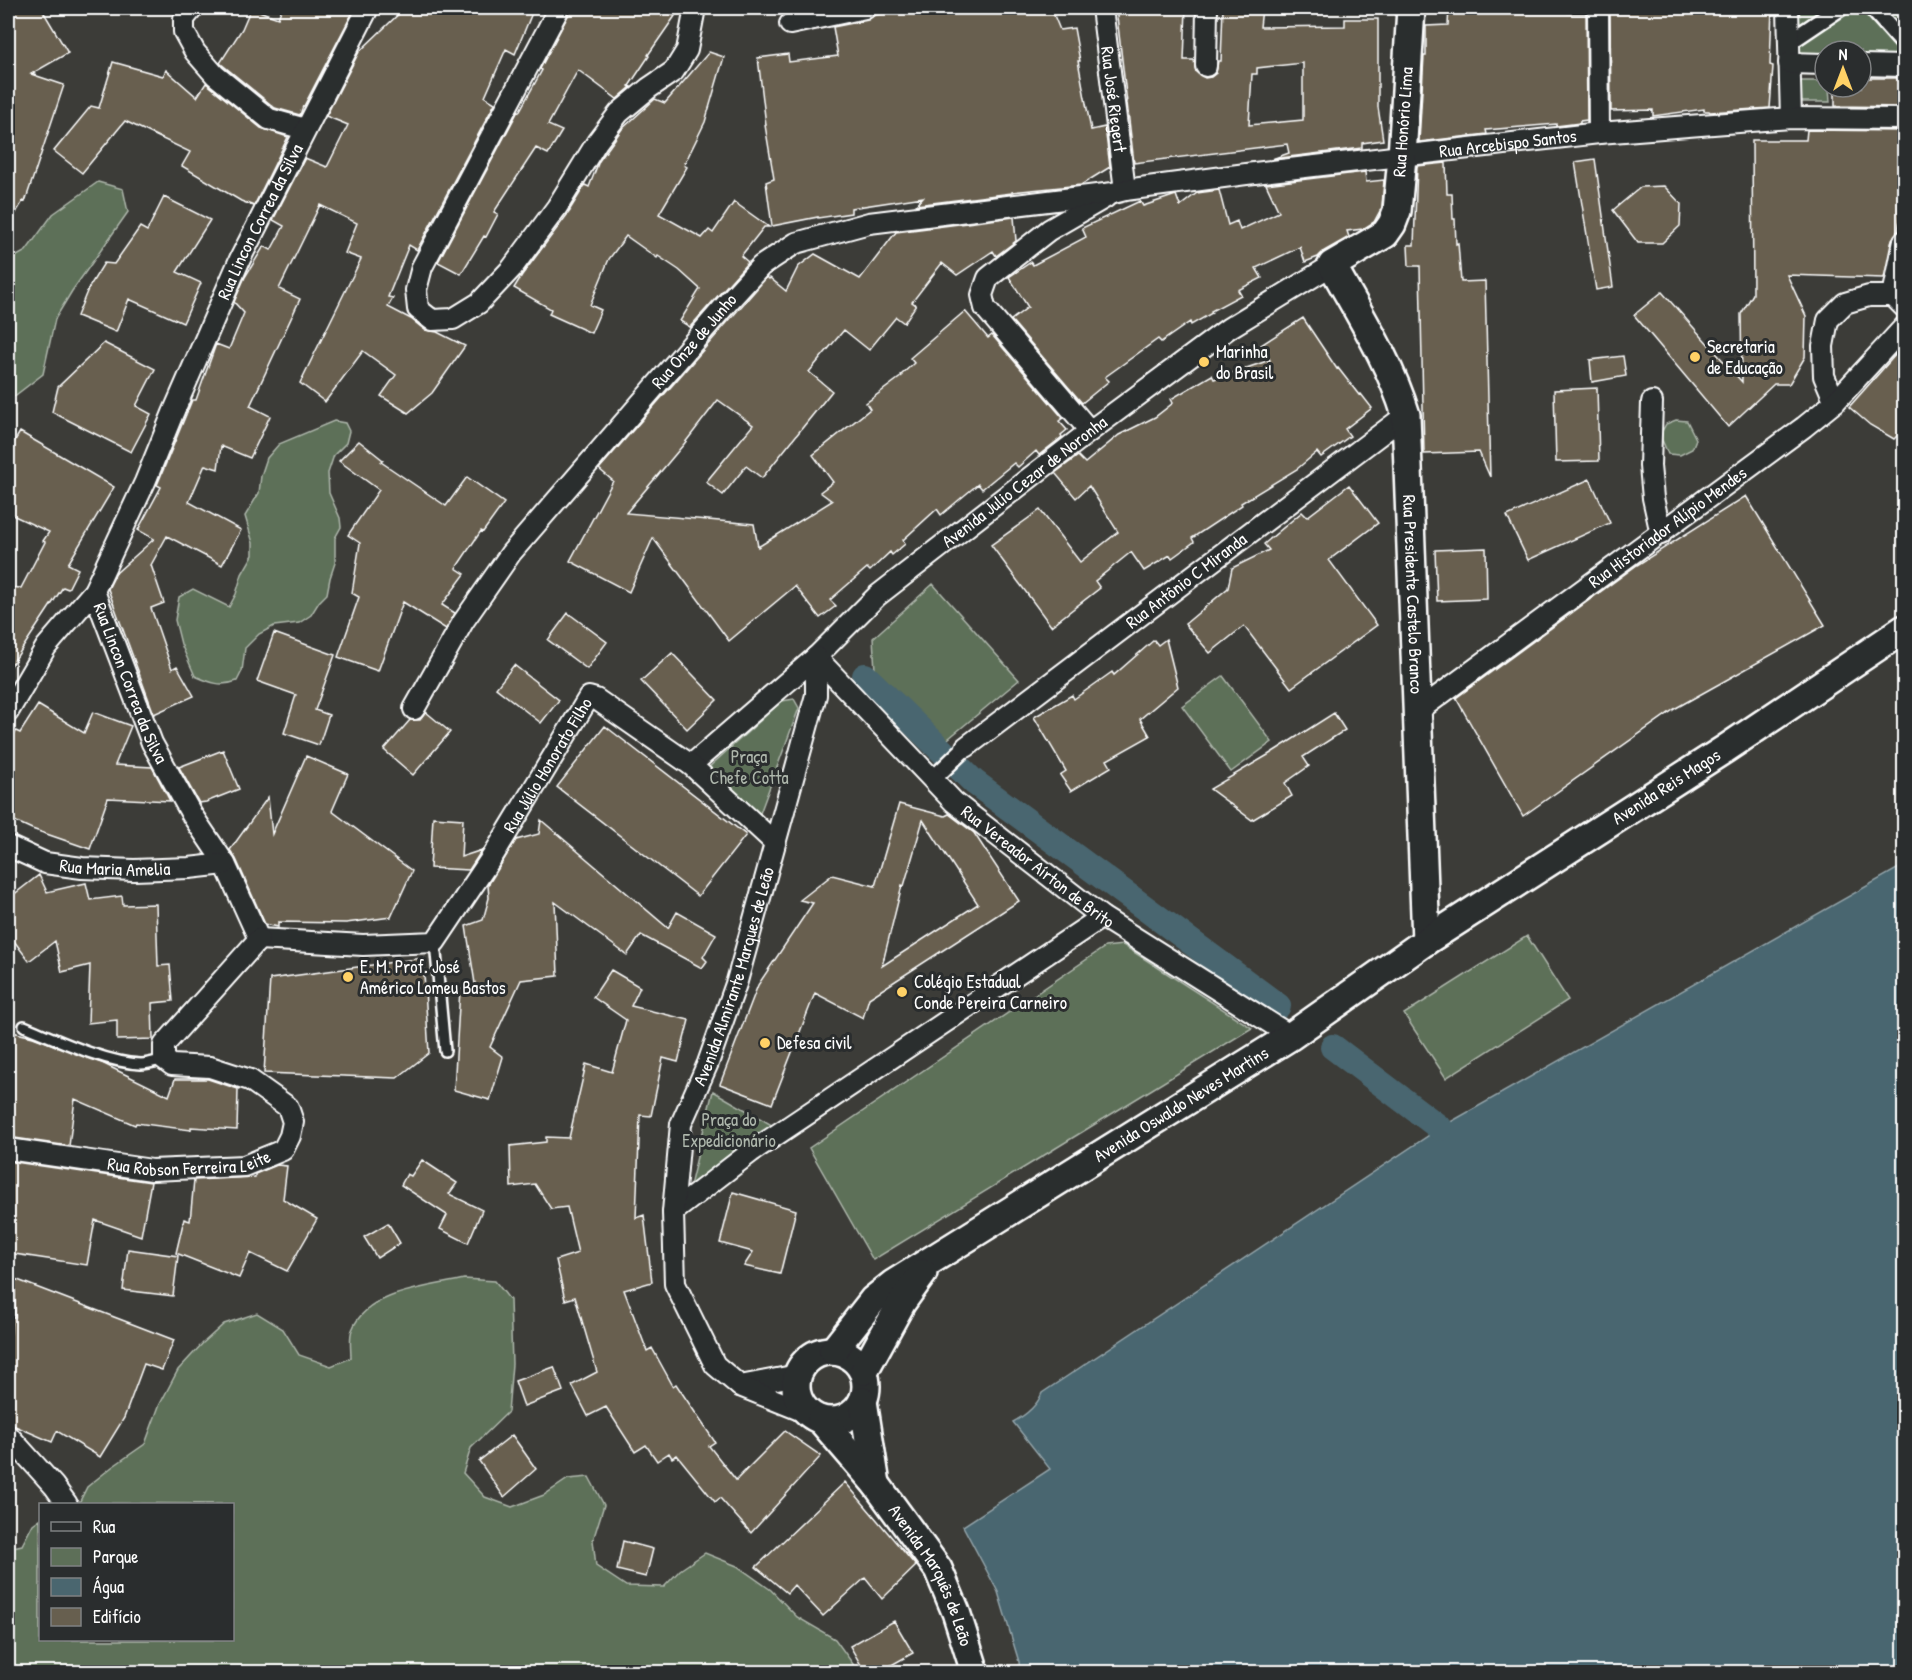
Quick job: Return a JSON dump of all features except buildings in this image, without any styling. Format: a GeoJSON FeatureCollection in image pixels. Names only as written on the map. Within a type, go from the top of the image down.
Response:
{"type":"FeatureCollection","features":[{"type":"Feature","properties":{"kind":"main road","name":"Rua Honório Lima"},"geometry":{"type":"LineString","coordinates":[[1385,234],[1392,224],[1396,211],[1402,157],[1411,8]]}},
{"type":"Feature","properties":{"kind":"main road","name":"Avenida Julio Cezar de Noronha"},"geometry":{"type":"LineString","coordinates":[[1332,266],[1385,234]]}},
{"type":"Feature","properties":{"kind":"main road","name":"Rua Presidente Castelo Branco"},"geometry":{"type":"LineString","coordinates":[[1332,266],[1398,386],[1406,415],[1426,941]]}},
{"type":"Feature","properties":{"kind":"main road","name":"Avenida Reis Magos"},"geometry":{"type":"LineString","coordinates":[[1426,941],[1725,749],[1905,629]]}},
{"type":"Feature","properties":{"kind":"main road","name":"Avenida Oswaldo Neves Martins"},"geometry":{"type":"LineString","coordinates":[[833,1350],[873,1300],[893,1284],[1291,1036],[1426,941]]}},
{"type":"Feature","properties":{"kind":"main road","name":"Avenida Oswaldo Neves Martins"},"geometry":{"type":"LineString","coordinates":[[864,1371],[902,1302],[933,1260]]}},
{"type":"Feature","properties":{"kind":"main road"},"geometry":{"type":"LineString","coordinates":[[833,1350],[848,1354],[864,1371],[867,1391],[858,1410],[849,1416],[840,1420],[815,1417],[802,1406],[796,1386],[798,1375],[802,1365],[811,1357],[833,1350]]}},
{"type":"Feature","properties":{"kind":"main road","name":"Avenida Marquês de Leão"},"geometry":{"type":"LineString","coordinates":[[863,1401],[876,1484]]}},
{"type":"Feature","properties":{"kind":"main road","name":"Avenida Marquês de Leão"},"geometry":{"type":"LineString","coordinates":[[815,1417],[876,1484],[938,1569],[956,1612],[975,1672]]}},
{"type":"Feature","properties":{"kind":"street","name":"Rua Lincon Correa da Silva"},"geometry":{"type":"LineString","coordinates":[[193,8],[184,19],[184,32],[195,52],[215,75],[269,119],[305,129]]}},
{"type":"Feature","properties":{"kind":"street","name":"Rua Lincon Correa da Silva"},"geometry":{"type":"LineString","coordinates":[[259,939],[225,864],[192,815],[152,743],[94,591],[146,482],[173,413],[240,259],[368,8]]}},
{"type":"Feature","properties":{"kind":"street"},"geometry":{"type":"LineString","coordinates":[[559,8],[422,267],[416,290],[418,309],[432,320],[453,319],[479,303],[512,268],[557,207],[597,142],[619,113],[674,71],[687,50],[695,8]]}},
{"type":"Feature","properties":{"kind":"street"},"geometry":{"type":"LineString","coordinates":[[790,24],[865,8]]}},
{"type":"Feature","properties":{"kind":"street","name":"Rua José Riegert"},"geometry":{"type":"LineString","coordinates":[[1102,8],[1119,191]]}},
{"type":"Feature","properties":{"kind":"street"},"geometry":{"type":"LineString","coordinates":[[1206,66],[1207,8]]}},
{"type":"Feature","properties":{"kind":"street"},"geometry":{"type":"LineString","coordinates":[[1598,8],[1599,133]]}},
{"type":"Feature","properties":{"kind":"street"},"geometry":{"type":"LineString","coordinates":[[1788,8],[1791,118]]}},
{"type":"Feature","properties":{"kind":"street"},"geometry":{"type":"LineString","coordinates":[[1788,43],[1840,8]]}},
{"type":"Feature","properties":{"kind":"street"},"geometry":{"type":"LineString","coordinates":[[1872,8],[1905,44]]}},
{"type":"Feature","properties":{"kind":"street"},"geometry":{"type":"LineString","coordinates":[[1789,63],[1813,64]]}},
{"type":"Feature","properties":{"kind":"street"},"geometry":{"type":"LineString","coordinates":[[1873,65],[1905,66]]}},
{"type":"Feature","properties":{"kind":"street","name":"Rua Arcebispo Santos"},"geometry":{"type":"LineString","coordinates":[[1119,191],[1599,133],[1791,118],[1905,119]]}},
{"type":"Feature","properties":{"kind":"street"},"geometry":{"type":"LineString","coordinates":[[1090,431],[986,308],[982,295],[988,278],[1049,230],[1119,191]]}},
{"type":"Feature","properties":{"kind":"street","name":"Rua Onze de Junho"},"geometry":{"type":"LineString","coordinates":[[414,709],[464,622],[511,553],[761,266],[796,243],[869,223],[1119,191]]}},
{"type":"Feature","properties":{"kind":"street"},"geometry":{"type":"LineString","coordinates":[[1835,402],[1824,376],[1823,346],[1828,320],[1845,303],[1869,296],[1899,301],[1905,241]]}},
{"type":"Feature","properties":{"kind":"street","name":"Avenida Julio Cezar de Noronha"},"geometry":{"type":"LineString","coordinates":[[691,765],[816,657],[877,596],[1090,431],[1229,328],[1332,266]]}},
{"type":"Feature","properties":{"kind":"street","name":"Rua Historiador Alípio Mendes"},"geometry":{"type":"LineString","coordinates":[[1418,711],[1661,534],[1835,402],[1905,327]]}},
{"type":"Feature","properties":{"kind":"street"},"geometry":{"type":"LineString","coordinates":[[1652,402],[1650,466],[1653,498],[1661,534]]}},
{"type":"Feature","properties":{"kind":"street","name":"Rua Antônio C Miranda"},"geometry":{"type":"LineString","coordinates":[[966,747],[1406,415]]}},
{"type":"Feature","properties":{"kind":"street"},"geometry":{"type":"LineString","coordinates":[[8,712],[46,647],[94,591]]}},
{"type":"Feature","properties":{"kind":"street","name":"Rua Vereador Aírton de Brito"},"geometry":{"type":"LineString","coordinates":[[816,657],[954,802],[1102,916],[1291,1036]]}},
{"type":"Feature","properties":{"kind":"street","name":"Avenida Almirante Marques de Leão"},"geometry":{"type":"LineString","coordinates":[[815,1417],[740,1386],[715,1365],[675,1284],[673,1212],[681,1124],[708,1063],[736,981],[816,695],[816,657]]}},
{"type":"Feature","properties":{"kind":"street","name":"Rua Júlio Honorato Filho"},"geometry":{"type":"LineString","coordinates":[[435,942],[494,854],[589,697],[596,699],[691,765],[774,842]]}},
{"type":"Feature","properties":{"kind":"street"},"geometry":{"type":"LineString","coordinates":[[932,780],[966,747]]}},
{"type":"Feature","properties":{"kind":"street","name":"Rua Maria Amelia"},"geometry":{"type":"LineString","coordinates":[[8,846],[45,863],[82,868],[134,870],[225,864]]}},
{"type":"Feature","properties":{"kind":"street"},"geometry":{"type":"LineString","coordinates":[[673,1212],[751,1152],[1102,916]]}},
{"type":"Feature","properties":{"kind":"street"},"geometry":{"type":"LineString","coordinates":[[164,1059],[164,1045],[259,939],[363,945],[435,942]]}},
{"type":"Feature","properties":{"kind":"street","name":"Rua Robson Ferreira Leite"},"geometry":{"type":"LineString","coordinates":[[8,1149],[152,1170],[244,1166],[283,1150],[290,1136],[293,1122],[288,1107],[250,1080],[210,1067],[172,1065],[164,1059]]}},
{"type":"Feature","properties":{"kind":"street"},"geometry":{"type":"LineString","coordinates":[[740,1386],[798,1375]]}},
{"type":"Feature","properties":{"kind":"street"},"geometry":{"type":"LineString","coordinates":[[8,1435],[66,1503]]}},
{"type":"Feature","properties":{"kind":"lane"},"geometry":{"type":"LineString","coordinates":[[435,942],[445,1052]]}},
{"type":"Feature","properties":{"kind":"lane"},"geometry":{"type":"LineString","coordinates":[[24,1026],[67,1044],[113,1059],[142,1064],[164,1059]]}},
{"type":"Feature","properties":{"kind":"green space"},"geometry":{"type":"Polygon","coordinates":[[[1793,8],[1904,8],[1904,57],[1873,58],[1873,39],[1813,39],[1813,57],[1793,56],[1793,8]]]}},
{"type":"Feature","properties":{"kind":"green space"},"geometry":{"type":"Polygon","coordinates":[[[1797,81],[1813,81],[1813,99],[1830,99],[1830,102],[1797,102],[1797,81]]]}},
{"type":"Feature","properties":{"kind":"green space"},"geometry":{"type":"Polygon","coordinates":[[[98,182],[123,189],[128,212],[55,319],[43,374],[8,401],[8,261],[26,251],[53,214],[98,182]]]}},
{"type":"Feature","properties":{"kind":"green space"},"geometry":{"type":"Polygon","coordinates":[[[1676,420],[1687,421],[1696,439],[1692,449],[1680,455],[1668,454],[1660,435],[1666,424],[1676,420]]]}},
{"type":"Feature","properties":{"kind":"green space"},"geometry":{"type":"Polygon","coordinates":[[[334,421],[345,423],[349,431],[346,443],[334,455],[328,473],[329,493],[340,518],[341,527],[335,538],[335,563],[327,594],[311,615],[299,623],[274,626],[259,634],[245,648],[242,671],[237,681],[226,684],[216,683],[195,676],[181,644],[175,620],[179,597],[193,589],[229,607],[242,574],[253,555],[253,543],[245,516],[259,493],[261,476],[267,458],[279,444],[334,421]]]}},
{"type":"Feature","properties":{"kind":"green space"},"geometry":{"type":"Polygon","coordinates":[[[933,584],[1019,680],[943,743],[875,670],[873,638],[933,584]]]}},
{"type":"Feature","properties":{"kind":"green space"},"geometry":{"type":"Polygon","coordinates":[[[1223,676],[1272,742],[1231,772],[1182,706],[1223,676]]]}},
{"type":"Feature","properties":{"kind":"green space","name":"Praça Chefe Cotta"},"geometry":{"type":"Polygon","coordinates":[[[794,699],[799,708],[759,816],[708,768],[782,701],[794,699]]]}},
{"type":"Feature","properties":{"kind":"green space"},"geometry":{"type":"Polygon","coordinates":[[[1527,936],[1568,1000],[1446,1078],[1404,1014],[1527,936]]]}},
{"type":"Feature","properties":{"kind":"green space"},"geometry":{"type":"Polygon","coordinates":[[[1123,945],[1252,1028],[873,1260],[809,1148],[1105,947],[1123,945]]]}},
{"type":"Feature","properties":{"kind":"green space","name":"Praça do Expedicionário"},"geometry":{"type":"Polygon","coordinates":[[[713,1091],[777,1128],[689,1190],[713,1091]]]}},
{"type":"Feature","properties":{"kind":"green space"},"geometry":{"type":"Polygon","coordinates":[[[464,1279],[495,1281],[510,1300],[512,1364],[508,1412],[471,1448],[463,1473],[485,1497],[512,1507],[544,1495],[568,1479],[589,1477],[604,1505],[593,1540],[596,1566],[626,1586],[664,1587],[680,1570],[705,1553],[737,1566],[771,1590],[797,1617],[835,1639],[856,1672],[8,1672],[8,1548],[22,1545],[33,1524],[39,1520],[39,1641],[234,1641],[234,1503],[79,1503],[87,1487],[145,1444],[159,1406],[178,1370],[224,1324],[257,1313],[283,1329],[299,1355],[331,1366],[351,1358],[352,1330],[360,1317],[371,1307],[385,1299],[417,1288],[464,1279]]]}},
{"type":"Feature","properties":{"kind":"water"},"geometry":{"type":"Polygon","coordinates":[[[1904,865],[1904,1672],[1020,1672],[998,1592],[963,1526],[1050,1469],[1013,1422],[1031,1410],[1042,1393],[1440,1128],[1904,865]]]}},
{"type":"Feature","properties":{"kind":"waterway"},"geometry":{"type":"LineString","coordinates":[[865,676],[974,782],[1278,1006]]}},
{"type":"Feature","properties":{"kind":"waterway"},"geometry":{"type":"LineString","coordinates":[[1333,1047],[1440,1128]]}},
{"type":"Feature","properties":{"kind":"place","name":"Secretaria de Educação"},"geometry":{"type":"Point","coordinates":[1695,357]}},
{"type":"Feature","properties":{"kind":"place","name":"Marinha do Brasil"},"geometry":{"type":"Point","coordinates":[1204,362]}},
{"type":"Feature","properties":{"kind":"place","name":"E. M. Prof. José Américo Lomeu Bastos"},"geometry":{"type":"Point","coordinates":[348,977]}},
{"type":"Feature","properties":{"kind":"place","name":"Colégio Estadual Conde Pereira Carneiro"},"geometry":{"type":"Point","coordinates":[902,992]}},
{"type":"Feature","properties":{"kind":"place","name":"Defesa civil"},"geometry":{"type":"Point","coordinates":[765,1043]}}]}
